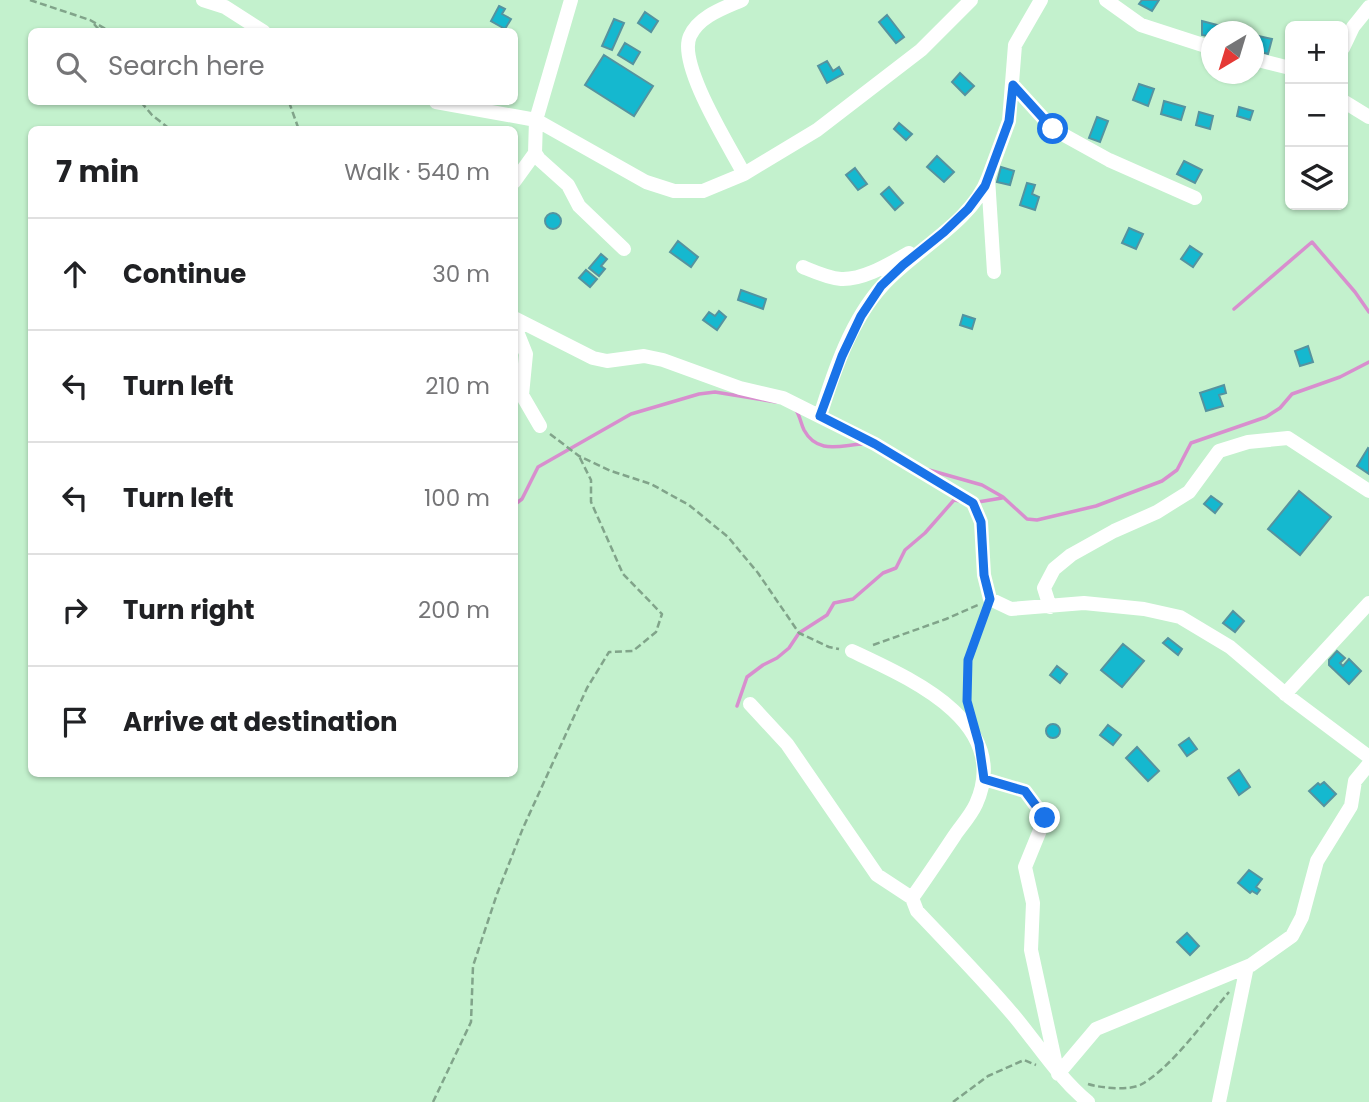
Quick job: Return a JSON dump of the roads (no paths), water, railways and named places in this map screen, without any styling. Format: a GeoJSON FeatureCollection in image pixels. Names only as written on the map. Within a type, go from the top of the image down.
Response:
{"type":"FeatureCollection","features":[{"type":"Feature","properties":{"kind":"street"},"geometry":{"type":"LineString","coordinates":[[204,0],[225,7],[259,28]]}},
{"type":"Feature","properties":{"kind":"street"},"geometry":{"type":"LineString","coordinates":[[518,176],[535,153],[536,120],[570,0]]}},
{"type":"Feature","properties":{"kind":"street"},"geometry":{"type":"LineString","coordinates":[[742,0],[708,15],[689,36],[688,57],[697,87],[744,174]]}},
{"type":"Feature","properties":{"kind":"street"},"geometry":{"type":"LineString","coordinates":[[453,105],[536,120],[646,182],[674,191],[703,191],[744,174],[817,130],[921,50],[971,0]]}},
{"type":"Feature","properties":{"kind":"street"},"geometry":{"type":"LineString","coordinates":[[820,416],[837,369],[861,316],[881,286],[968,209],[985,186],[1009,121],[1014,45],[1041,0]]}},
{"type":"Feature","properties":{"kind":"street"},"geometry":{"type":"LineString","coordinates":[[1106,0],[1141,25],[1201,44]]}},
{"type":"Feature","properties":{"kind":"street"},"geometry":{"type":"LineString","coordinates":[[1348,38],[1369,8]]}},
{"type":"Feature","properties":{"kind":"street"},"geometry":{"type":"LineString","coordinates":[[1264,62],[1285,67]]}},
{"type":"Feature","properties":{"kind":"street"},"geometry":{"type":"LineString","coordinates":[[1013,85],[1053,129],[1109,160],[1195,198]]}},
{"type":"Feature","properties":{"kind":"street"},"geometry":{"type":"LineString","coordinates":[[1348,103],[1369,117]]}},
{"type":"Feature","properties":{"kind":"street"},"geometry":{"type":"LineString","coordinates":[[535,153],[568,185],[579,206],[624,249]]}},
{"type":"Feature","properties":{"kind":"street"},"geometry":{"type":"LineString","coordinates":[[988,178],[994,272]]}},
{"type":"Feature","properties":{"kind":"street"},"geometry":{"type":"LineString","coordinates":[[803,267],[841,279],[861,275],[932,242]]}},
{"type":"Feature","properties":{"kind":"street"},"geometry":{"type":"LineString","coordinates":[[518,320],[593,358],[607,361],[644,356],[663,360],[761,395],[783,398],[875,444],[973,503],[981,522],[984,575],[990,599],[1011,609],[1084,603],[1144,609],[1180,617],[1230,647],[1285,694],[1369,757]]}},
{"type":"Feature","properties":{"kind":"street"},"geometry":{"type":"LineString","coordinates":[[518,334],[526,354],[522,395],[540,426]]}},
{"type":"Feature","properties":{"kind":"street"},"geometry":{"type":"LineString","coordinates":[[1050,607],[1044,588],[1054,569],[1071,555],[1114,531],[1157,512],[1189,492],[1219,452],[1248,442],[1288,438],[1369,491]]}},
{"type":"Feature","properties":{"kind":"street"},"geometry":{"type":"LineString","coordinates":[[1285,694],[1369,603]]}},
{"type":"Feature","properties":{"kind":"street"},"geometry":{"type":"LineString","coordinates":[[852,651],[927,689],[952,708],[979,744],[984,779],[976,805],[912,898]]}},
{"type":"Feature","properties":{"kind":"street"},"geometry":{"type":"LineString","coordinates":[[750,704],[787,744],[877,875],[912,898],[917,911],[1007,1007],[1058,1074],[1088,1102]]}},
{"type":"Feature","properties":{"kind":"street"},"geometry":{"type":"LineString","coordinates":[[1058,1074],[1096,1029],[1251,965],[1292,936],[1302,917],[1317,861],[1351,806],[1355,781],[1369,764]]}},
{"type":"Feature","properties":{"kind":"street"},"geometry":{"type":"LineString","coordinates":[[984,779],[1025,791],[1045,818],[1025,867],[1033,903],[1031,950],[1058,1074]]}},
{"type":"Feature","properties":{"kind":"street"},"geometry":{"type":"LineString","coordinates":[[1219,1102],[1246,971]]}},
{"type":"Feature","properties":{"kind":"waterway"},"geometry":{"type":"LineString","coordinates":[[1234,309],[1312,242],[1369,312]]}},
{"type":"Feature","properties":{"kind":"waterway"},"geometry":{"type":"LineString","coordinates":[[929,470],[982,485],[1003,497],[1027,519],[1037,520],[1096,506],[1162,481],[1177,470],[1191,443],[1266,417],[1280,408],[1292,394],[1340,377],[1369,362]]}},
{"type":"Feature","properties":{"kind":"waterway"},"geometry":{"type":"LineString","coordinates":[[518,502],[538,467],[631,414],[699,394],[715,392],[776,402]]}},
{"type":"Feature","properties":{"kind":"waterway"},"geometry":{"type":"LineString","coordinates":[[796,410],[804,430],[816,443],[832,447],[865,444]]}},
{"type":"Feature","properties":{"kind":"waterway"},"geometry":{"type":"LineString","coordinates":[[978,502],[1002,498]]}},
{"type":"Feature","properties":{"kind":"waterway"},"geometry":{"type":"LineString","coordinates":[[737,706],[747,677],[789,648],[799,633],[827,615],[834,603],[853,599],[883,573],[896,568],[905,550],[925,533],[954,500],[960,501]]}}]}
